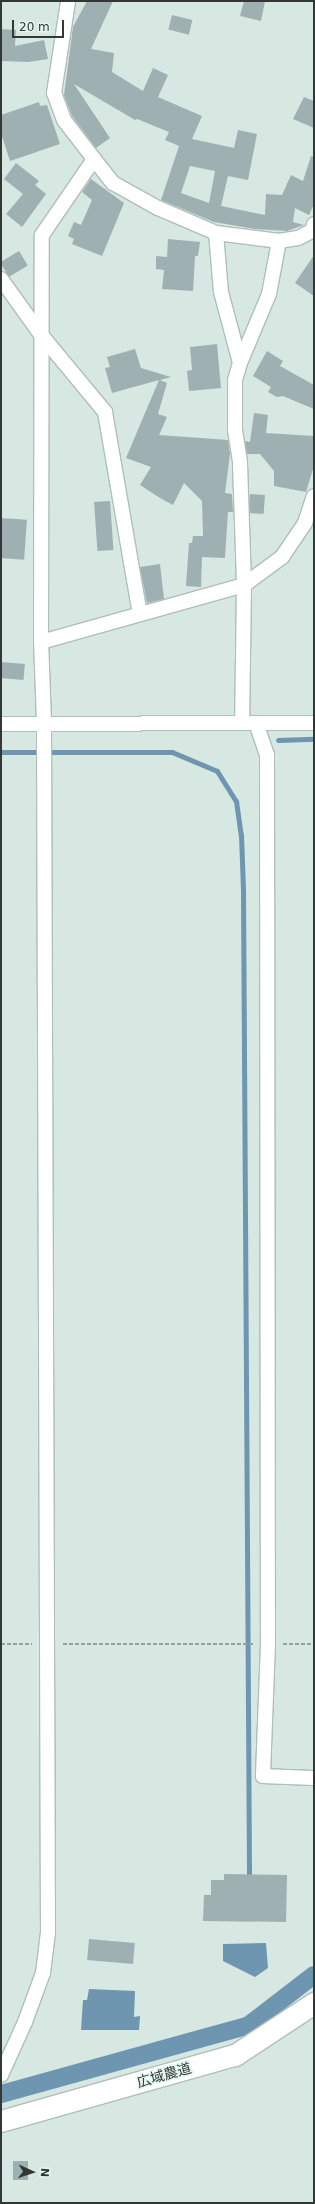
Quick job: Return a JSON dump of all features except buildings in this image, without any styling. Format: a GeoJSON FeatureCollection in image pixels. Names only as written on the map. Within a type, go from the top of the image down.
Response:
{"type":"FeatureCollection","features":[{"type":"Feature","properties":{"kind":"street"},"geometry":{"type":"LineString","coordinates":[[68,1],[54,93],[64,120],[113,182],[158,208],[216,233],[279,241],[298,238],[312,231],[314,224]]}},
{"type":"Feature","properties":{"kind":"street"},"geometry":{"type":"LineString","coordinates":[[1,2075],[25,2022],[43,1973],[48,1934],[49,1644],[44,722],[41,642],[42,236],[94,159]]}},
{"type":"Feature","properties":{"kind":"street"},"geometry":{"type":"LineString","coordinates":[[216,233],[221,292],[240,364]]}},
{"type":"Feature","properties":{"kind":"street"},"geometry":{"type":"LineString","coordinates":[[279,241],[269,294],[240,364],[235,380],[235,430],[240,463],[249,723],[267,755],[268,1644],[263,1776],[314,1778]]}},
{"type":"Feature","properties":{"kind":"street"},"geometry":{"type":"LineString","coordinates":[[1,279],[42,336],[105,412],[140,614]]}},
{"type":"Feature","properties":{"kind":"street"},"geometry":{"type":"LineString","coordinates":[[41,642],[244,585],[282,557],[305,523],[314,496]]}},
{"type":"Feature","properties":{"kind":"street"},"geometry":{"type":"LineString","coordinates":[[1,724],[44,722],[314,723]]}},
{"type":"Feature","properties":{"kind":"street","name":"広域農道"},"geometry":{"type":"LineString","coordinates":[[1,2120],[235,2055],[314,2003]]}},
{"type":"Feature","properties":{"kind":"path"},"geometry":{"type":"LineString","coordinates":[[1,1644],[314,1644]]}},
{"type":"Feature","properties":{"kind":"water"},"geometry":{"type":"Polygon","coordinates":[[[266,1943],[268,1968],[255,1977],[223,1961],[223,1944],[266,1943]]]}},
{"type":"Feature","properties":{"kind":"water"},"geometry":{"type":"Polygon","coordinates":[[[89,1989],[135,1991],[134,2017],[140,2016],[139,2030],[81,2030],[83,2000],[87,2000],[89,1989]]]}},
{"type":"Feature","properties":{"kind":"waterway"},"geometry":{"type":"LineString","coordinates":[[278,740],[314,739]]}},
{"type":"Feature","properties":{"kind":"waterway"},"geometry":{"type":"LineString","coordinates":[[1,752],[172,752],[217,771],[236,801],[241,835],[243,890],[249,1880]]}},
{"type":"Feature","properties":{"kind":"waterway"},"geometry":{"type":"LineString","coordinates":[[1,2094],[249,2025],[314,1975]]}}]}
